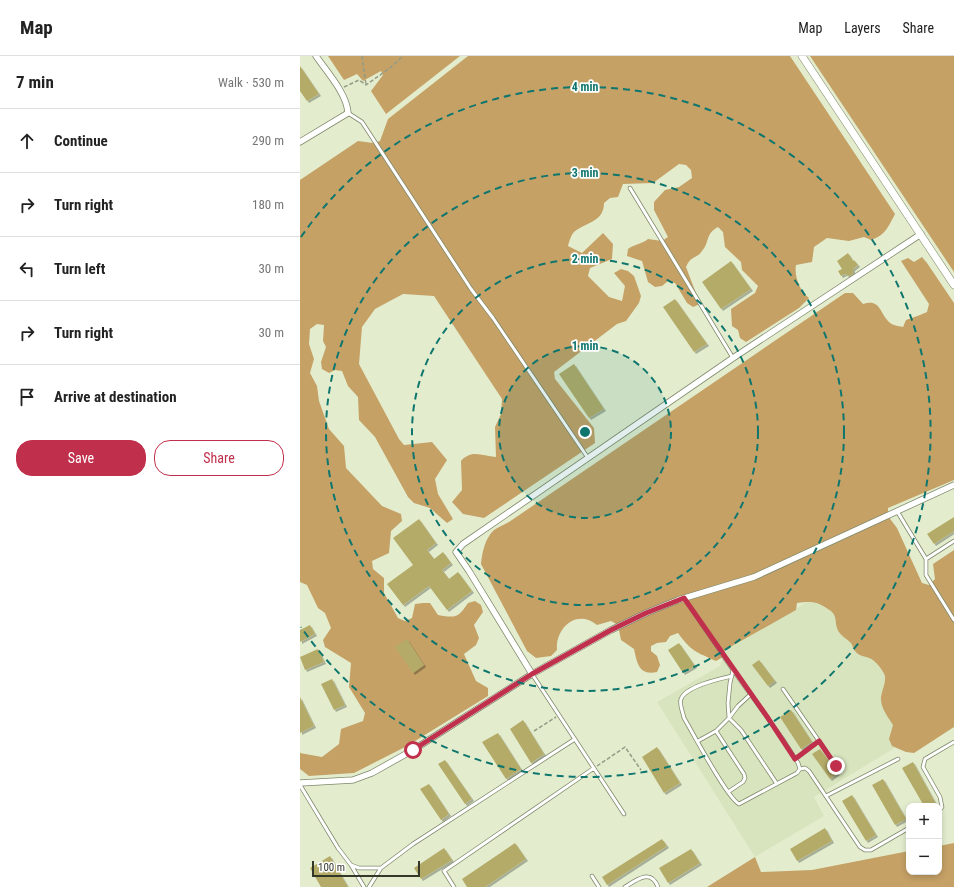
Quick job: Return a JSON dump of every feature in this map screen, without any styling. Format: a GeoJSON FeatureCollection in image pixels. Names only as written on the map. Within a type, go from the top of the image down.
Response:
{"type":"FeatureCollection","features":[{"type":"Feature","properties":{"kind":"street"},"geometry":{"type":"LineString","coordinates":[[300,142],[348,113],[348,106],[316,56]]}},
{"type":"Feature","properties":{"kind":"street"},"geometry":{"type":"LineString","coordinates":[[802,56],[954,285]]}},
{"type":"Feature","properties":{"kind":"street"},"geometry":{"type":"LineString","coordinates":[[532,674],[456,552],[463,544],[624,432],[921,234]]}},
{"type":"Feature","properties":{"kind":"street"},"geometry":{"type":"LineString","coordinates":[[300,784],[353,780],[372,773],[413,750],[532,674],[646,613],[684,598],[754,577],[954,485]]}},
{"type":"Feature","properties":{"kind":"lane"},"geometry":{"type":"LineString","coordinates":[[348,113],[362,122],[471,289],[493,318],[588,458]]}},
{"type":"Feature","properties":{"kind":"lane"},"geometry":{"type":"LineString","coordinates":[[630,188],[734,358]]}},
{"type":"Feature","properties":{"kind":"lane"},"geometry":{"type":"LineString","coordinates":[[897,511],[926,559],[926,575],[954,620]]}},
{"type":"Feature","properties":{"kind":"lane"},"geometry":{"type":"LineString","coordinates":[[926,559],[954,541]]}},
{"type":"Feature","properties":{"kind":"lane"},"geometry":{"type":"LineString","coordinates":[[684,598],[751,694],[795,759],[800,769]]}},
{"type":"Feature","properties":{"kind":"lane"},"geometry":{"type":"LineString","coordinates":[[733,670],[728,703],[730,718],[741,730],[777,784]]}},
{"type":"Feature","properties":{"kind":"lane"},"geometry":{"type":"LineString","coordinates":[[532,674],[624,814]]}},
{"type":"Feature","properties":{"kind":"lane"},"geometry":{"type":"LineString","coordinates":[[732,676],[703,684],[686,693],[681,699],[681,706],[684,718],[734,802],[739,804],[797,773],[800,769],[805,768],[809,771],[860,847],[865,850],[871,850],[906,830]]}},
{"type":"Feature","properties":{"kind":"lane"},"geometry":{"type":"LineString","coordinates":[[783,689],[836,766]]}},
{"type":"Feature","properties":{"kind":"lane"},"geometry":{"type":"LineString","coordinates":[[698,741],[716,731],[730,718],[738,706],[751,694]]}},
{"type":"Feature","properties":{"kind":"lane"},"geometry":{"type":"LineString","coordinates":[[716,731],[744,774],[745,778],[743,782],[728,792]]}},
{"type":"Feature","properties":{"kind":"lane"},"geometry":{"type":"LineString","coordinates":[[369,887],[381,868],[413,844],[575,739]]}},
{"type":"Feature","properties":{"kind":"lane"},"geometry":{"type":"LineString","coordinates":[[795,759],[819,741]]}},
{"type":"Feature","properties":{"kind":"lane"},"geometry":{"type":"LineString","coordinates":[[941,803],[940,797],[923,767],[925,759],[954,742]]}},
{"type":"Feature","properties":{"kind":"lane"},"geometry":{"type":"LineString","coordinates":[[826,796],[898,759]]}},
{"type":"Feature","properties":{"kind":"lane"},"geometry":{"type":"LineString","coordinates":[[454,887],[444,871],[497,833],[594,768]]}},
{"type":"Feature","properties":{"kind":"lane"},"geometry":{"type":"LineString","coordinates":[[300,784],[338,848],[351,865],[364,887]]}},
{"type":"Feature","properties":{"kind":"lane"},"geometry":{"type":"LineString","coordinates":[[351,865],[359,868],[381,868]]}},
{"type":"Feature","properties":{"kind":"lane"},"geometry":{"type":"LineString","coordinates":[[592,876],[599,887]]}},
{"type":"Feature","properties":{"kind":"lane"},"geometry":{"type":"LineString","coordinates":[[624,887],[642,876],[649,876],[656,882],[658,887]]}},
{"type":"Feature","properties":{"kind":"path"},"geometry":{"type":"LineString","coordinates":[[362,56],[366,85]]}},
{"type":"Feature","properties":{"kind":"path"},"geometry":{"type":"LineString","coordinates":[[366,85],[390,68],[403,56]]}},
{"type":"Feature","properties":{"kind":"path"},"geometry":{"type":"LineString","coordinates":[[339,90],[359,80],[366,85]]}},
{"type":"Feature","properties":{"kind":"path"},"geometry":{"type":"LineString","coordinates":[[534,731],[559,715]]}},
{"type":"Feature","properties":{"kind":"path"},"geometry":{"type":"LineString","coordinates":[[594,768],[625,747],[641,770]]}},
{"type":"Feature","properties":{"kind":"shaded area"},"geometry":{"type":"Polygon","coordinates":[[[328,56],[460,56],[386,114],[371,91],[383,75],[381,71],[363,81],[357,74],[344,80],[328,56]]]}},
{"type":"Feature","properties":{"kind":"shaded area"},"geometry":{"type":"Polygon","coordinates":[[[468,56],[790,56],[895,214],[886,230],[876,238],[871,240],[864,237],[849,241],[827,238],[814,247],[812,262],[796,265],[798,283],[803,292],[809,298],[799,308],[746,342],[740,338],[738,330],[732,326],[731,309],[755,293],[758,286],[742,270],[741,262],[725,247],[723,232],[718,227],[711,232],[704,248],[688,263],[686,267],[700,304],[693,307],[687,303],[675,283],[668,281],[662,286],[655,287],[648,282],[642,261],[627,256],[628,249],[648,239],[662,241],[668,237],[654,210],[654,202],[665,190],[679,187],[692,178],[691,170],[686,165],[679,164],[653,183],[623,184],[618,197],[610,198],[604,203],[601,214],[598,218],[574,232],[568,246],[582,253],[603,233],[613,244],[612,259],[590,268],[588,276],[609,297],[622,301],[625,286],[614,273],[621,269],[628,271],[634,276],[641,296],[639,303],[626,321],[617,324],[554,372],[555,379],[594,428],[595,443],[484,518],[463,514],[452,502],[462,490],[461,461],[465,457],[473,454],[496,457],[495,427],[501,414],[502,399],[434,296],[403,294],[375,309],[362,327],[359,364],[399,439],[404,445],[432,442],[447,460],[435,479],[438,494],[453,519],[447,523],[430,508],[414,503],[408,497],[375,437],[359,420],[358,397],[348,386],[342,371],[335,370],[329,373],[322,369],[321,362],[326,347],[323,341],[324,325],[317,324],[310,329],[309,344],[314,359],[310,373],[317,386],[319,401],[329,429],[344,446],[346,468],[382,506],[401,514],[402,521],[391,531],[389,553],[372,561],[373,569],[384,578],[384,593],[398,618],[405,621],[412,618],[415,604],[430,603],[438,615],[449,616],[456,616],[462,612],[468,603],[475,601],[481,605],[483,612],[474,625],[479,638],[476,645],[464,654],[476,681],[488,688],[488,696],[407,746],[354,773],[309,776],[300,769],[300,753],[322,757],[339,744],[341,729],[363,721],[365,713],[349,687],[351,663],[325,647],[323,640],[331,628],[325,613],[318,608],[307,585],[300,582],[300,180],[358,141],[373,143],[380,141],[388,119],[468,56]]]}},
{"type":"Feature","properties":{"kind":"shaded area"},"geometry":{"type":"Polygon","coordinates":[[[810,56],[954,56],[954,272],[810,56]]]}},
{"type":"Feature","properties":{"kind":"shaded area"},"geometry":{"type":"Polygon","coordinates":[[[922,257],[954,303],[954,480],[888,508],[888,516],[897,528],[922,583],[929,585],[935,579],[933,564],[954,550],[954,727],[914,753],[906,752],[892,746],[889,739],[893,725],[885,712],[881,701],[885,681],[884,674],[874,661],[857,653],[851,643],[839,633],[833,613],[815,602],[797,603],[796,610],[725,650],[723,657],[716,661],[694,650],[678,633],[670,636],[666,642],[657,643],[651,646],[651,651],[657,656],[660,665],[657,672],[646,672],[640,667],[636,659],[634,649],[621,640],[618,625],[611,621],[597,625],[589,620],[575,620],[569,623],[560,634],[557,642],[557,650],[551,656],[536,658],[527,651],[481,564],[486,541],[494,530],[509,522],[845,293],[853,293],[863,304],[873,303],[878,307],[889,322],[897,326],[903,327],[906,320],[927,312],[929,304],[901,261],[908,258],[914,262],[922,257]]]}},
{"type":"Feature","properties":{"kind":"shaded area"},"geometry":{"type":"Polygon","coordinates":[[[831,588],[921,732],[814,797],[824,816],[755,857],[657,702],[720,666],[726,650],[831,588]]]}},
{"type":"Feature","properties":{"kind":"shaded area"},"geometry":{"type":"Polygon","coordinates":[[[954,843],[954,887],[707,887],[755,857],[761,872],[812,870],[906,852],[906,875],[942,875],[942,845],[954,843]]]}},
{"type":"Feature","properties":{"kind":"building"},"geometry":{"type":"Polygon","coordinates":[[[300,66],[319,94],[307,101],[300,91],[300,66]]]}},
{"type":"Feature","properties":{"kind":"building"},"geometry":{"type":"Polygon","coordinates":[[[848,253],[853,261],[854,260],[858,265],[853,269],[853,274],[850,276],[845,274],[841,276],[838,271],[842,269],[837,261],[848,253]]]}},
{"type":"Feature","properties":{"kind":"building"},"geometry":{"type":"Polygon","coordinates":[[[731,261],[751,289],[721,309],[702,282],[731,261]]]}},
{"type":"Feature","properties":{"kind":"building"},"geometry":{"type":"Polygon","coordinates":[[[675,299],[707,344],[694,352],[663,307],[675,299]]]}},
{"type":"Feature","properties":{"kind":"building"},"geometry":{"type":"Polygon","coordinates":[[[574,364],[604,409],[589,418],[559,374],[574,364]]]}},
{"type":"Feature","properties":{"kind":"building"},"geometry":{"type":"Polygon","coordinates":[[[954,517],[954,531],[934,544],[927,534],[954,517]]]}},
{"type":"Feature","properties":{"kind":"building"},"geometry":{"type":"Polygon","coordinates":[[[419,519],[436,543],[427,550],[434,559],[443,552],[451,563],[442,570],[449,579],[458,572],[472,591],[447,610],[429,586],[403,605],[387,584],[413,565],[393,538],[419,519]]]}},
{"type":"Feature","properties":{"kind":"building"},"geometry":{"type":"Polygon","coordinates":[[[310,625],[315,634],[300,642],[300,630],[310,625]]]}},
{"type":"Feature","properties":{"kind":"building"},"geometry":{"type":"Polygon","coordinates":[[[407,639],[424,665],[413,673],[395,647],[407,639]]]}},
{"type":"Feature","properties":{"kind":"building"},"geometry":{"type":"Polygon","coordinates":[[[679,643],[695,666],[683,673],[668,650],[679,643]]]}},
{"type":"Feature","properties":{"kind":"building"},"geometry":{"type":"Polygon","coordinates":[[[318,649],[324,662],[305,670],[300,657],[318,649]]]}},
{"type":"Feature","properties":{"kind":"building"},"geometry":{"type":"Polygon","coordinates":[[[759,660],[775,681],[768,686],[752,665],[759,660]]]}},
{"type":"Feature","properties":{"kind":"building"},"geometry":{"type":"Polygon","coordinates":[[[332,679],[345,705],[334,710],[321,684],[332,679]]]}},
{"type":"Feature","properties":{"kind":"building"},"geometry":{"type":"Polygon","coordinates":[[[300,697],[314,726],[300,733],[300,697]]]}},
{"type":"Feature","properties":{"kind":"building"},"geometry":{"type":"Polygon","coordinates":[[[791,710],[812,742],[801,749],[780,717],[791,710]]]}},
{"type":"Feature","properties":{"kind":"building"},"geometry":{"type":"Polygon","coordinates":[[[523,720],[544,754],[531,763],[510,729],[523,720]]]}},
{"type":"Feature","properties":{"kind":"building"},"geometry":{"type":"Polygon","coordinates":[[[498,733],[521,769],[506,779],[482,742],[498,733]]]}},
{"type":"Feature","properties":{"kind":"building"},"geometry":{"type":"Polygon","coordinates":[[[657,747],[680,783],[664,793],[642,757],[657,747]]]}},
{"type":"Feature","properties":{"kind":"building"},"geometry":{"type":"Polygon","coordinates":[[[820,749],[838,773],[830,779],[812,754],[820,749]]]}},
{"type":"Feature","properties":{"kind":"building"},"geometry":{"type":"Polygon","coordinates":[[[445,760],[472,799],[465,804],[438,764],[445,760]]]}},
{"type":"Feature","properties":{"kind":"building"},"geometry":{"type":"Polygon","coordinates":[[[913,762],[935,803],[922,803],[902,768],[913,762]]]}},
{"type":"Feature","properties":{"kind":"building"},"geometry":{"type":"Polygon","coordinates":[[[883,779],[906,819],[895,825],[872,785],[883,779]]]}},
{"type":"Feature","properties":{"kind":"building"},"geometry":{"type":"Polygon","coordinates":[[[429,784],[449,814],[441,820],[420,789],[429,784]]]}},
{"type":"Feature","properties":{"kind":"building"},"geometry":{"type":"Polygon","coordinates":[[[852,795],[876,835],[866,841],[842,801],[852,795]]]}},
{"type":"Feature","properties":{"kind":"building"},"geometry":{"type":"Polygon","coordinates":[[[825,828],[832,841],[797,861],[790,849],[825,828]]]}},
{"type":"Feature","properties":{"kind":"building"},"geometry":{"type":"Polygon","coordinates":[[[662,839],[667,846],[607,885],[602,877],[662,839]]]}},
{"type":"Feature","properties":{"kind":"building"},"geometry":{"type":"Polygon","coordinates":[[[515,843],[526,859],[485,887],[467,887],[462,879],[515,843]]]}},
{"type":"Feature","properties":{"kind":"building"},"geometry":{"type":"Polygon","coordinates":[[[444,848],[452,860],[421,879],[414,868],[444,848]]]}},
{"type":"Feature","properties":{"kind":"building"},"geometry":{"type":"Polygon","coordinates":[[[691,849],[700,863],[668,883],[659,868],[691,849]]]}},
{"type":"Feature","properties":{"kind":"building"},"geometry":{"type":"Polygon","coordinates":[[[330,856],[348,887],[321,887],[310,868],[330,856]]]}},
{"type":"Feature","properties":{"kind":"route"},"geometry":{"type":"LineString","coordinates":[[413,750],[532,674],[611,630],[646,613],[684,598],[782,738],[795,759],[819,741],[836,766]]}}]}
